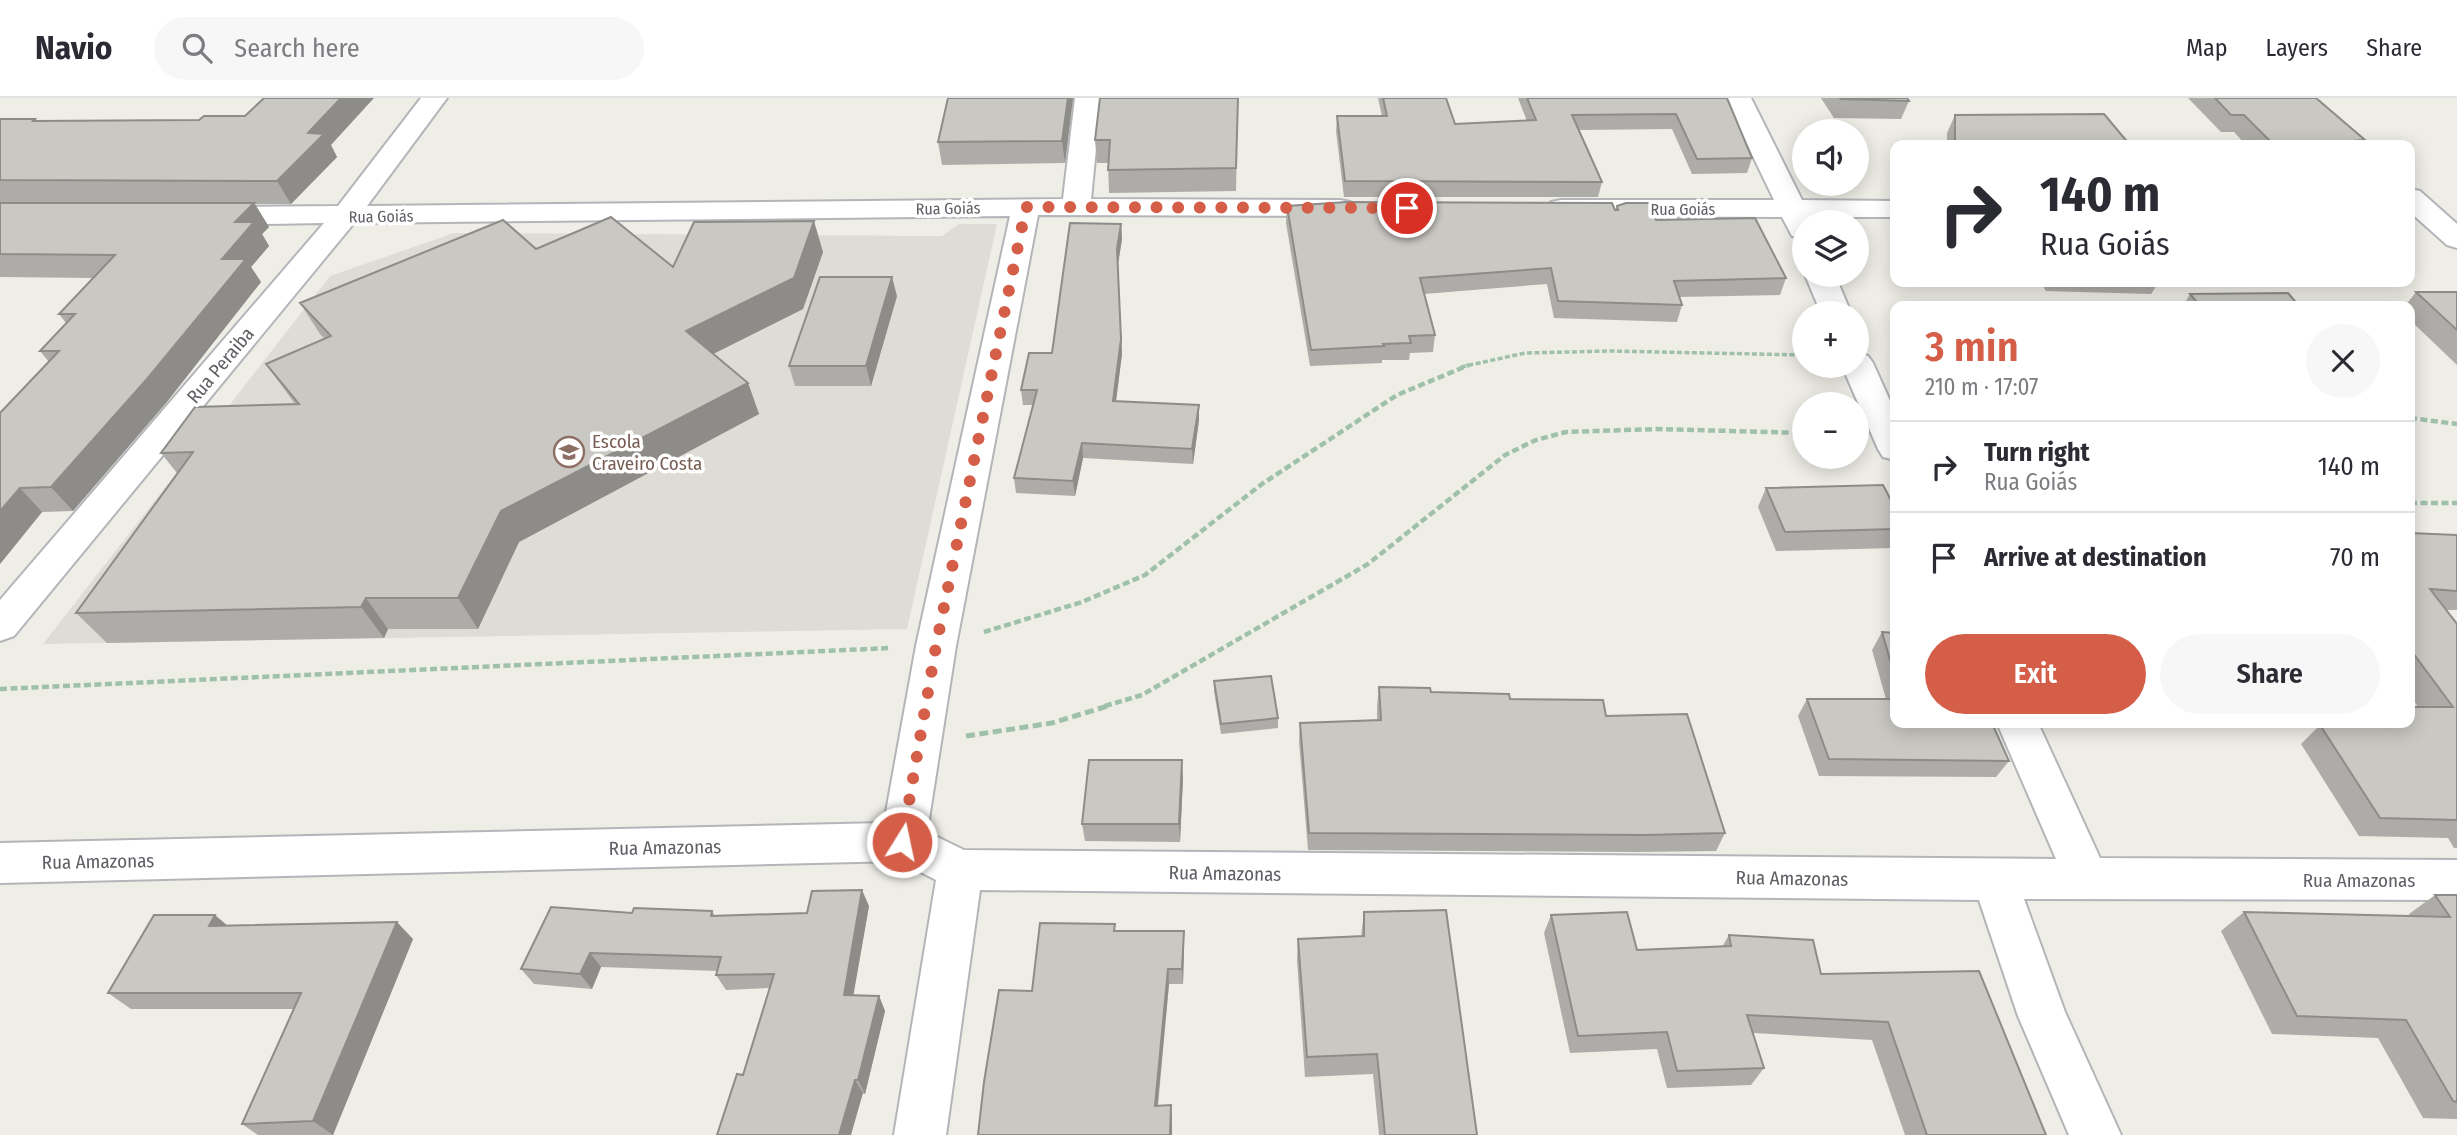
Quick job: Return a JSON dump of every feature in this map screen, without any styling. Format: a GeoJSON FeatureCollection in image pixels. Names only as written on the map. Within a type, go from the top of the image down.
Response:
{"type":"FeatureCollection","features":[{"type":"Feature","properties":{"kind":"street","name":"Rua Peraiba"},"geometry":{"type":"LineString","coordinates":[[0,626],[345,216],[434,98]]}},
{"type":"Feature","properties":{"kind":"street"},"geometry":{"type":"LineString","coordinates":[[1076,207],[1088,98]]}},
{"type":"Feature","properties":{"kind":"street"},"geometry":{"type":"LineString","coordinates":[[1738,98],[1793,209]]}},
{"type":"Feature","properties":{"kind":"street"},"geometry":{"type":"LineString","coordinates":[[2415,206],[2457,211]]}},
{"type":"Feature","properties":{"kind":"street"},"geometry":{"type":"LineString","coordinates":[[2415,206],[2457,239]]}},
{"type":"Feature","properties":{"kind":"street","name":"Rua Goiás"},"geometry":{"type":"LineString","coordinates":[[180,216],[1026,207],[1366,208]]}},
{"type":"Feature","properties":{"kind":"street"},"geometry":{"type":"LineString","coordinates":[[902,842],[936,646],[1026,207]]}},
{"type":"Feature","properties":{"kind":"street","name":"Rua Goiás"},"geometry":{"type":"LineString","coordinates":[[1531,208],[1890,209]]}},
{"type":"Feature","properties":{"kind":"street"},"geometry":{"type":"LineString","coordinates":[[1864,378],[1890,438]]}},
{"type":"Feature","properties":{"kind":"street"},"geometry":{"type":"LineString","coordinates":[[2020,728],[2087,878]]}},
{"type":"Feature","properties":{"kind":"street","name":"Rua Amazonas"},"geometry":{"type":"LineString","coordinates":[[0,863],[902,842],[960,870],[1995,880],[2457,880]]}},
{"type":"Feature","properties":{"kind":"street"},"geometry":{"type":"LineString","coordinates":[[920,1135],[960,870]]}},
{"type":"Feature","properties":{"kind":"street"},"geometry":{"type":"LineString","coordinates":[[1995,880],[2042,1016],[2095,1135]]}},
{"type":"Feature","properties":{"kind":"path"},"geometry":{"type":"LineString","coordinates":[[0,689],[936,646],[1082,602],[1145,575],[1262,484],[1397,395],[1461,368],[1525,353],[1610,351],[1792,355]]}},
{"type":"Feature","properties":{"kind":"path"},"geometry":{"type":"LineString","coordinates":[[2415,419],[2457,424]]}},
{"type":"Feature","properties":{"kind":"path"},"geometry":{"type":"LineString","coordinates":[[920,743],[1052,723],[1142,695],[1368,564],[1505,455],[1536,440],[1566,432],[1657,429],[1792,433]]}},
{"type":"Feature","properties":{"kind":"path"},"geometry":{"type":"LineString","coordinates":[[2415,503],[2457,503]]}},
{"type":"Feature","properties":{"kind":"shaded area","name":"Escola Craveiro Costa"},"geometry":{"type":"Polygon","coordinates":[[[959,224],[997,224],[907,629],[43,644],[330,276],[454,233],[942,236],[959,224]]]}},
{"type":"Feature","properties":{"kind":"building"},"geometry":{"type":"Polygon","coordinates":[[[264,98],[341,98],[308,133],[324,134],[277,181],[0,180],[0,119],[199,120],[204,116],[245,116],[264,98]]]}},
{"type":"Feature","properties":{"kind":"building"},"geometry":{"type":"Polygon","coordinates":[[[948,98],[1068,98],[1062,141],[938,142],[948,98]]]}},
{"type":"Feature","properties":{"kind":"building"},"geometry":{"type":"Polygon","coordinates":[[[1100,98],[1238,98],[1236,168],[1108,170],[1110,140],[1095,140],[1100,98]]]}},
{"type":"Feature","properties":{"kind":"building"},"geometry":{"type":"Polygon","coordinates":[[[1383,98],[1446,98],[1455,124],[1536,120],[1527,98],[1727,98],[1752,158],[1697,159],[1676,114],[1572,115],[1602,182],[1345,181],[1337,116],[1387,116],[1383,98]]]}},
{"type":"Feature","properties":{"kind":"building"},"geometry":{"type":"Polygon","coordinates":[[[1907,98],[1909,101],[1841,99],[1907,98]]]}},
{"type":"Feature","properties":{"kind":"building"},"geometry":{"type":"Polygon","coordinates":[[[2215,98],[2316,98],[2365,140],[2269,140],[2244,115],[2231,115],[2215,98]]]}},
{"type":"Feature","properties":{"kind":"building"},"geometry":{"type":"Polygon","coordinates":[[[2104,114],[2126,140],[1955,140],[1955,115],[2104,114]]]}},
{"type":"Feature","properties":{"kind":"building"},"geometry":{"type":"Polygon","coordinates":[[[1347,202],[1612,203],[1615,210],[1618,210],[1617,206],[1626,203],[1650,203],[1656,220],[1755,218],[1786,278],[1674,281],[1682,305],[1558,301],[1551,268],[1420,278],[1435,335],[1409,336],[1411,343],[1311,350],[1287,206],[1347,202]]]}},
{"type":"Feature","properties":{"kind":"building"},"geometry":{"type":"Polygon","coordinates":[[[0,203],[254,203],[235,222],[254,222],[222,259],[246,259],[147,379],[51,487],[20,488],[0,511],[0,413],[59,351],[40,351],[75,314],[59,314],[115,255],[0,254],[0,203]]]}},
{"type":"Feature","properties":{"kind":"building"},"geometry":{"type":"Polygon","coordinates":[[[611,217],[673,267],[694,222],[814,221],[794,278],[686,331],[748,383],[501,511],[458,598],[366,598],[361,607],[76,613],[193,452],[161,453],[195,407],[299,404],[266,364],[331,336],[300,303],[503,220],[536,249],[611,217]]]}},
{"type":"Feature","properties":{"kind":"building"},"geometry":{"type":"Polygon","coordinates":[[[1070,223],[1121,224],[1117,249],[1121,339],[1113,401],[1199,405],[1192,449],[1082,443],[1073,481],[1014,478],[1037,390],[1021,390],[1029,353],[1052,353],[1070,223]]]}},
{"type":"Feature","properties":{"kind":"building"},"geometry":{"type":"Polygon","coordinates":[[[820,277],[892,277],[866,366],[789,366],[820,277]]]}},
{"type":"Feature","properties":{"kind":"building"},"geometry":{"type":"Polygon","coordinates":[[[2416,292],[2457,292],[2457,330],[2416,292]]]}},
{"type":"Feature","properties":{"kind":"building"},"geometry":{"type":"Polygon","coordinates":[[[2288,293],[2295,301],[2196,301],[2190,294],[2288,293]]]}},
{"type":"Feature","properties":{"kind":"building"},"geometry":{"type":"Polygon","coordinates":[[[1883,485],[1890,498],[1890,529],[1785,532],[1766,488],[1883,485]]]}},
{"type":"Feature","properties":{"kind":"building"},"geometry":{"type":"Polygon","coordinates":[[[2415,533],[2457,535],[2457,591],[2430,589],[2457,624],[2457,820],[2380,818],[2322,728],[2415,728],[2415,707],[2453,707],[2415,656],[2415,533]]]}},
{"type":"Feature","properties":{"kind":"building"},"geometry":{"type":"Polygon","coordinates":[[[1882,632],[1890,633],[1890,660],[1882,632]]]}},
{"type":"Feature","properties":{"kind":"building"},"geometry":{"type":"Polygon","coordinates":[[[1271,676],[1278,718],[1221,724],[1214,681],[1271,676]]]}},
{"type":"Feature","properties":{"kind":"building"},"geometry":{"type":"Polygon","coordinates":[[[1379,687],[1430,688],[1431,692],[1509,694],[1510,699],[1603,700],[1606,716],[1687,714],[1725,833],[1309,833],[1300,723],[1381,720],[1379,687]]]}},
{"type":"Feature","properties":{"kind":"building"},"geometry":{"type":"Polygon","coordinates":[[[1807,699],[1890,699],[1890,728],[1994,728],[2009,761],[1829,759],[1807,699]]]}},
{"type":"Feature","properties":{"kind":"building"},"geometry":{"type":"Polygon","coordinates":[[[1089,760],[1182,760],[1179,824],[1082,824],[1089,760]]]}},
{"type":"Feature","properties":{"kind":"building"},"geometry":{"type":"Polygon","coordinates":[[[862,890],[844,995],[879,996],[858,1080],[855,1080],[839,1135],[717,1135],[737,1074],[743,1075],[774,974],[716,975],[721,957],[590,953],[580,974],[521,969],[551,907],[632,913],[634,908],[712,911],[711,916],[807,913],[812,891],[862,890]]]}},
{"type":"Feature","properties":{"kind":"building"},"geometry":{"type":"Polygon","coordinates":[[[2435,895],[2457,895],[2457,1102],[2453,1101],[2406,1020],[2297,1016],[2244,912],[2450,917],[2435,895]]]}},
{"type":"Feature","properties":{"kind":"building"},"geometry":{"type":"Polygon","coordinates":[[[1446,910],[1477,1135],[1385,1135],[1377,1054],[1307,1057],[1298,939],[1364,936],[1364,912],[1446,910]]]}},
{"type":"Feature","properties":{"kind":"building"},"geometry":{"type":"Polygon","coordinates":[[[1627,912],[1637,950],[1731,946],[1729,935],[1813,940],[1821,974],[1979,971],[2046,1135],[1927,1135],[1888,1022],[1747,1015],[1764,1068],[1677,1071],[1667,1032],[1578,1036],[1551,915],[1627,912]]]}},
{"type":"Feature","properties":{"kind":"building"},"geometry":{"type":"Polygon","coordinates":[[[154,915],[215,915],[209,926],[397,922],[313,1121],[242,1124],[301,993],[108,993],[154,915]]]}},
{"type":"Feature","properties":{"kind":"building"},"geometry":{"type":"Polygon","coordinates":[[[1040,923],[1115,924],[1114,931],[1184,931],[1182,969],[1168,969],[1155,1106],[1171,1105],[1170,1135],[978,1135],[999,990],[1032,991],[1040,923]]]}},
{"type":"Feature","properties":{"kind":"place","name":"Escola Craveiro Costa"},"geometry":{"type":"Point","coordinates":[569,452]}},
{"type":"Feature","properties":{"kind":"route"},"geometry":{"type":"LineString","coordinates":[[902,842],[936,646],[1026,207],[1407,208]]}}]}
